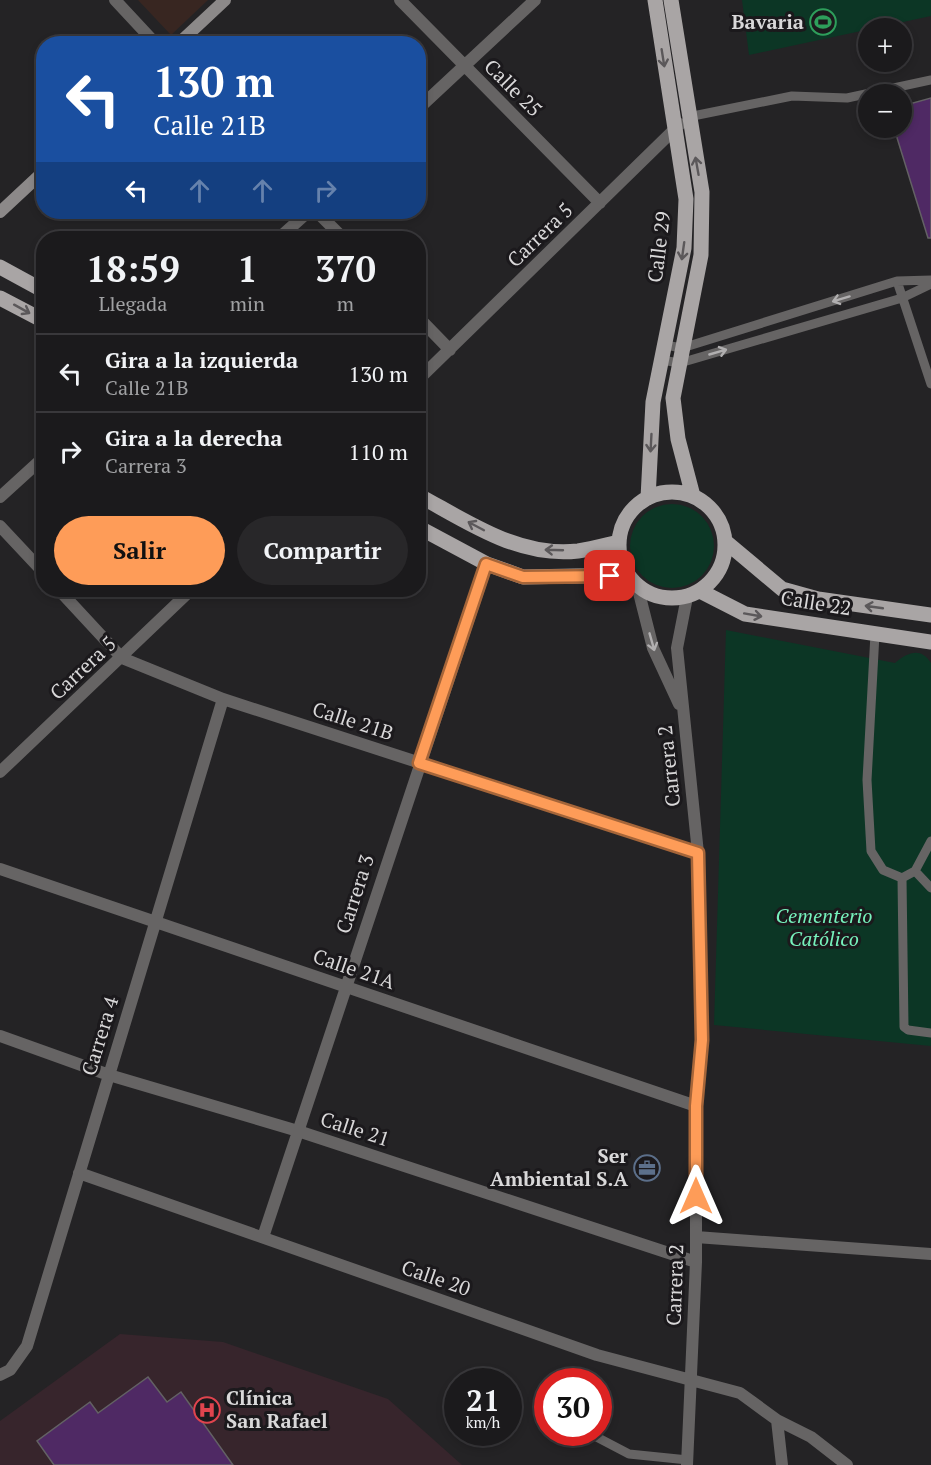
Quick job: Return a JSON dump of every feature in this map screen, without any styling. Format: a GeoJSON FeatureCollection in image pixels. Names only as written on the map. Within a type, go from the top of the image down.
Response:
{"type":"FeatureCollection","features":[{"type":"Feature","properties":{"kind":"main road","name":"Calle 29"},"geometry":{"type":"LineString","coordinates":[[648,498],[653,402],[684,248],[686,199],[655,0]]}},
{"type":"Feature","properties":{"kind":"main road","name":"Calle 29"},"geometry":{"type":"LineString","coordinates":[[671,0],[688,117],[702,192],[701,255],[673,398],[678,439],[693,496]]}},
{"type":"Feature","properties":{"kind":"main road"},"geometry":{"type":"LineString","coordinates":[[0,267],[36,287]]}},
{"type":"Feature","properties":{"kind":"main road"},"geometry":{"type":"LineString","coordinates":[[0,298],[36,317]]}},
{"type":"Feature","properties":{"kind":"main road"},"geometry":{"type":"LineString","coordinates":[[662,493],[693,496],[716,514],[726,542],[720,570],[693,594],[660,597],[633,580],[621,559],[619,542],[623,524],[633,509],[648,498],[662,493]]}},
{"type":"Feature","properties":{"kind":"main road"},"geometry":{"type":"LineString","coordinates":[[426,499],[497,538],[530,549],[577,551],[619,542]]}},
{"type":"Feature","properties":{"kind":"main road"},"geometry":{"type":"LineString","coordinates":[[426,531],[486,564],[523,577],[633,580]]}},
{"type":"Feature","properties":{"kind":"main road","name":"Calle 22"},"geometry":{"type":"LineString","coordinates":[[726,542],[782,589],[818,599],[931,615]]}},
{"type":"Feature","properties":{"kind":"main road","name":"Calle 22"},"geometry":{"type":"LineString","coordinates":[[693,594],[745,614],[931,642]]}},
{"type":"Feature","properties":{"kind":"street"},"geometry":{"type":"LineString","coordinates":[[115,0],[149,36]]}},
{"type":"Feature","properties":{"kind":"street"},"geometry":{"type":"LineString","coordinates":[[187,36],[225,0]]}},
{"type":"Feature","properties":{"kind":"street","name":"Calle 25"},"geometry":{"type":"LineString","coordinates":[[400,0],[600,203]]}},
{"type":"Feature","properties":{"kind":"street"},"geometry":{"type":"LineString","coordinates":[[426,102],[535,0]]}},
{"type":"Feature","properties":{"kind":"street","name":"Carrera 5"},"geometry":{"type":"LineString","coordinates":[[426,372],[688,117]]}},
{"type":"Feature","properties":{"kind":"street"},"geometry":{"type":"LineString","coordinates":[[0,212],[36,178]]}},
{"type":"Feature","properties":{"kind":"street"},"geometry":{"type":"LineString","coordinates":[[287,231],[300,219]]}},
{"type":"Feature","properties":{"kind":"street"},"geometry":{"type":"LineString","coordinates":[[324,219],[336,231]]}},
{"type":"Feature","properties":{"kind":"street"},"geometry":{"type":"LineString","coordinates":[[426,325],[450,350]]}},
{"type":"Feature","properties":{"kind":"street"},"geometry":{"type":"LineString","coordinates":[[0,497],[36,464]]}},
{"type":"Feature","properties":{"kind":"street"},"geometry":{"type":"LineString","coordinates":[[0,526],[36,564]]}},
{"type":"Feature","properties":{"kind":"street","name":"Carrera 3"},"geometry":{"type":"LineString","coordinates":[[263,1237],[486,564]]}},
{"type":"Feature","properties":{"kind":"street","name":"Carrera 2"},"geometry":{"type":"LineString","coordinates":[[633,580],[653,648],[682,711]]}},
{"type":"Feature","properties":{"kind":"street","name":"Carrera 2"},"geometry":{"type":"LineString","coordinates":[[688,1463],[696,1262],[696,1106],[702,1040],[698,853],[682,711],[678,648],[693,594]]}},
{"type":"Feature","properties":{"kind":"street","name":"Calle 21B"},"geometry":{"type":"LineString","coordinates":[[65,597],[122,658],[222,699],[698,853]]}},
{"type":"Feature","properties":{"kind":"street","name":"Carrera 5"},"geometry":{"type":"LineString","coordinates":[[0,772],[184,597]]}},
{"type":"Feature","properties":{"kind":"street","name":"Carrera 4"},"geometry":{"type":"LineString","coordinates":[[0,1375],[10,1370],[27,1346],[222,699]]}},
{"type":"Feature","properties":{"kind":"street","name":"Calle 21A"},"geometry":{"type":"LineString","coordinates":[[0,869],[696,1106]]}},
{"type":"Feature","properties":{"kind":"street","name":"Calle 21"},"geometry":{"type":"LineString","coordinates":[[0,1035],[109,1075],[298,1131],[696,1262]]}},
{"type":"Feature","properties":{"kind":"street","name":"Calle 20"},"geometry":{"type":"LineString","coordinates":[[79,1173],[597,1355],[691,1378],[740,1393],[777,1420],[811,1437],[847,1465]]}},
{"type":"Feature","properties":{"kind":"street"},"geometry":{"type":"LineString","coordinates":[[696,1237],[931,1254]]}},
{"type":"Feature","properties":{"kind":"street"},"geometry":{"type":"LineString","coordinates":[[777,1420],[782,1465]]}},
{"type":"Feature","properties":{"kind":"lane"},"geometry":{"type":"LineString","coordinates":[[688,117],[792,96],[847,98],[931,80]]}},
{"type":"Feature","properties":{"kind":"lane"},"geometry":{"type":"LineString","coordinates":[[897,281],[931,384]]}},
{"type":"Feature","properties":{"kind":"lane"},"geometry":{"type":"LineString","coordinates":[[663,352],[681,356],[897,281],[931,282]]}},
{"type":"Feature","properties":{"kind":"lane"},"geometry":{"type":"LineString","coordinates":[[663,352],[681,356],[902,298],[931,282]]}},
{"type":"Feature","properties":{"kind":"lane"},"geometry":{"type":"LineString","coordinates":[[875,633],[867,780],[871,851],[883,870],[902,878],[915,871],[931,841]]}},
{"type":"Feature","properties":{"kind":"lane"},"geometry":{"type":"LineString","coordinates":[[915,871],[931,888]]}},
{"type":"Feature","properties":{"kind":"lane"},"geometry":{"type":"LineString","coordinates":[[902,878],[904,1027],[908,1030],[931,1033]]}},
{"type":"Feature","properties":{"kind":"lane"},"geometry":{"type":"LineString","coordinates":[[612,1445],[629,1454],[688,1463]]}},
{"type":"Feature","properties":{"kind":"lane"},"geometry":{"type":"LineString","coordinates":[[629,1454],[629,1465]]}},
{"type":"Feature","properties":{"kind":"shaded area"},"geometry":{"type":"Polygon","coordinates":[[[138,0],[208,0],[171,35],[138,0]]]}},
{"type":"Feature","properties":{"kind":"shaded area","name":"Clínica San Rafael"},"geometry":{"type":"Polygon","coordinates":[[[120,1334],[223,1342],[388,1399],[462,1465],[0,1465],[0,1421],[120,1334]]]}},
{"type":"Feature","properties":{"kind":"green space","name":"Bavaria"},"geometry":{"type":"Polygon","coordinates":[[[742,0],[931,0],[931,16],[912,20],[912,18],[858,18],[858,32],[749,55],[742,0]]]}},
{"type":"Feature","properties":{"kind":"green space"},"geometry":{"type":"Polygon","coordinates":[[[664,504],[680,504],[696,511],[707,522],[714,538],[711,562],[702,576],[680,588],[664,588],[648,581],[637,570],[630,554],[630,538],[637,522],[648,511],[664,504]]]}},
{"type":"Feature","properties":{"kind":"green space","name":"Cementerio Católico"},"geometry":{"type":"Polygon","coordinates":[[[726,630],[895,663],[909,654],[919,653],[931,663],[931,1046],[714,1025],[726,630]]]}},
{"type":"Feature","properties":{"kind":"building"},"geometry":{"type":"Polygon","coordinates":[[[931,98],[931,238],[928,238],[897,138],[912,138],[912,103],[931,98]]]}},
{"type":"Feature","properties":{"kind":"building","name":"Clínica San Rafael"},"geometry":{"type":"Polygon","coordinates":[[[148,1377],[167,1402],[181,1392],[233,1465],[54,1465],[37,1441],[90,1402],[98,1413],[148,1377]]]}},
{"type":"Feature","properties":{"kind":"place","name":"Bavaria"},"geometry":{"type":"Point","coordinates":[823,22]}},
{"type":"Feature","properties":{"kind":"place","name":"Ser Ambiental S.A"},"geometry":{"type":"Point","coordinates":[647,1168]}},
{"type":"Feature","properties":{"kind":"place","name":"Clínica San Rafael"},"geometry":{"type":"Point","coordinates":[207,1410]}},
{"type":"Feature","properties":{"kind":"route"},"geometry":{"type":"LineString","coordinates":[[610,576],[523,577],[486,564],[419,763],[698,853],[702,1040],[696,1106],[696,1196]]}}]}
